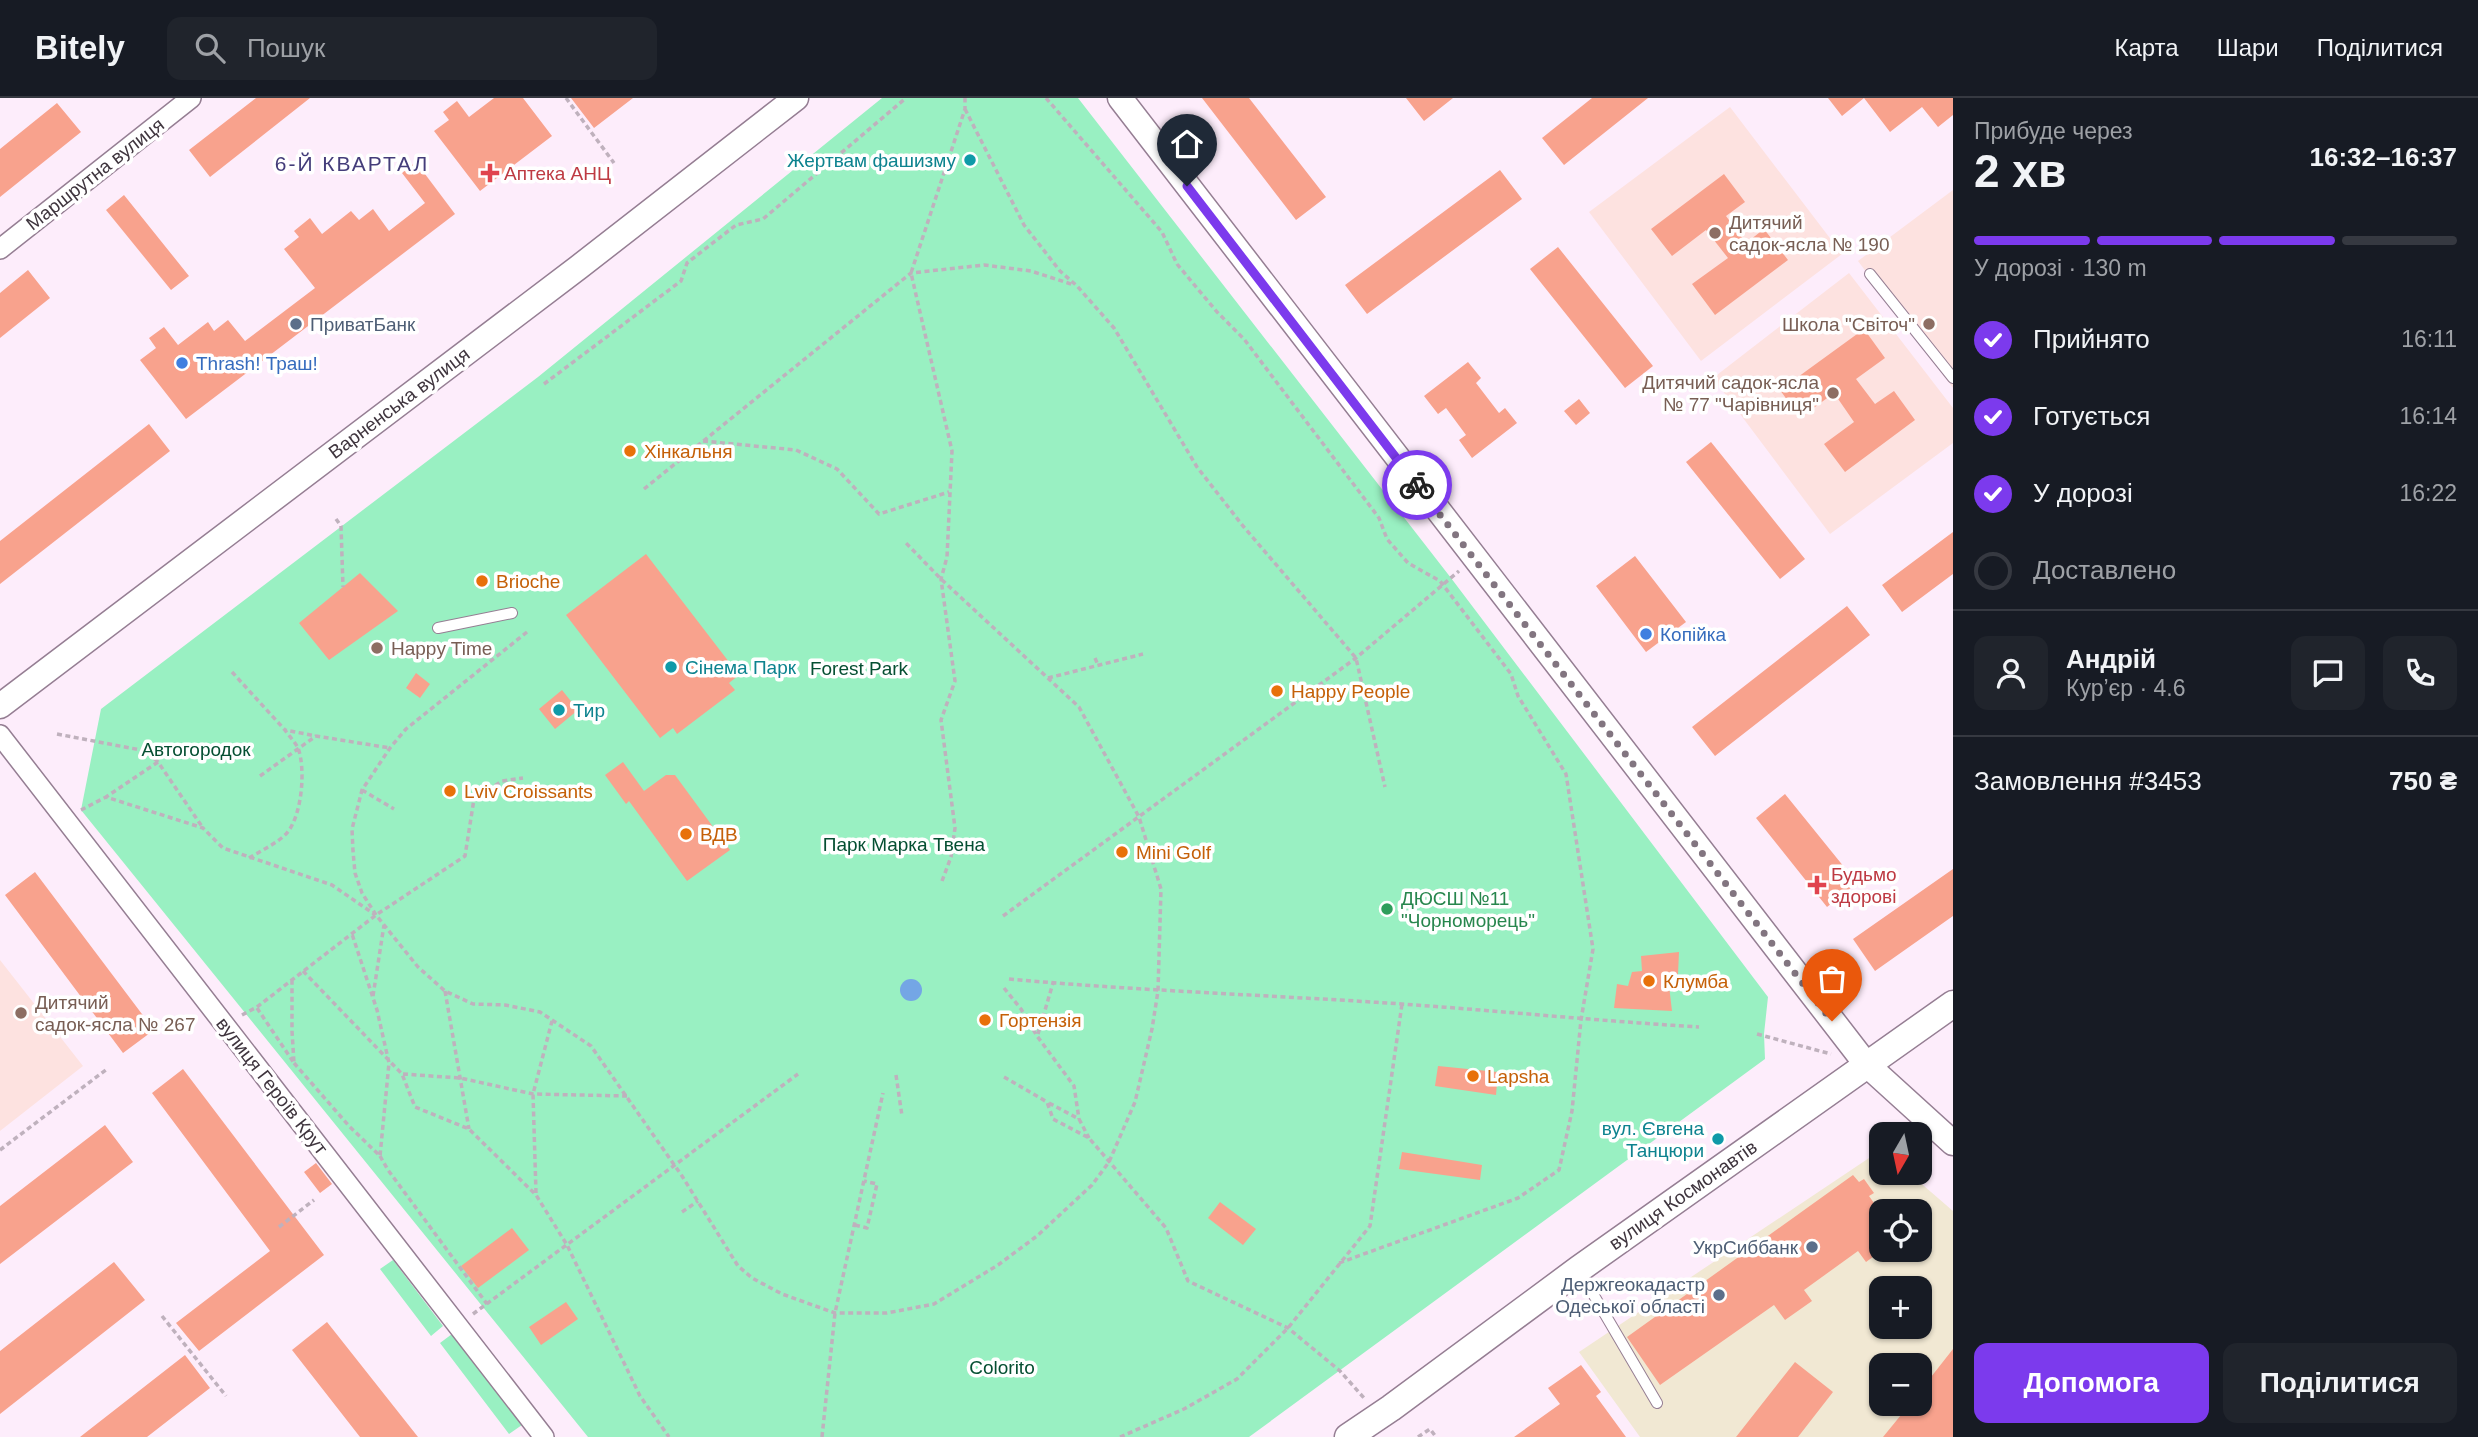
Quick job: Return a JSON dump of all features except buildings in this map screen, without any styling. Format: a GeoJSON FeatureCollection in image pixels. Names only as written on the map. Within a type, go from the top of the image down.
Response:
{"type":"FeatureCollection","features":[{"type":"Feature","properties":{"kind":"main road","name":"вулиця Космонавтів"},"geometry":{"type":"LineString","coordinates":[[1348,1437],[1579,1269],[1953,1004]]}},
{"type":"Feature","properties":{"kind":"street","name":"Маршрутна вулиця"},"geometry":{"type":"LineString","coordinates":[[0,249],[191,98]]}},
{"type":"Feature","properties":{"kind":"street","name":"Варненська вулиця"},"geometry":{"type":"LineString","coordinates":[[0,706],[579,267],[796,98]]}},
{"type":"Feature","properties":{"kind":"street"},"geometry":{"type":"LineString","coordinates":[[1120,98],[1866,1064],[1953,1143]]}},
{"type":"Feature","properties":{"kind":"street","name":"вулиця Героїв Крут"},"geometry":{"type":"LineString","coordinates":[[0,735],[544,1437]]}},
{"type":"Feature","properties":{"kind":"lane"},"geometry":{"type":"LineString","coordinates":[[1870,274],[1953,378]]}},
{"type":"Feature","properties":{"kind":"lane"},"geometry":{"type":"LineString","coordinates":[[439,628],[512,613]]}},
{"type":"Feature","properties":{"kind":"lane"},"geometry":{"type":"LineString","coordinates":[[1579,1269],[1657,1403]]}},
{"type":"Feature","properties":{"kind":"path"},"geometry":{"type":"LineString","coordinates":[[566,98],[614,163]]}},
{"type":"Feature","properties":{"kind":"path"},"geometry":{"type":"LineString","coordinates":[[544,384],[681,281],[687,263],[736,225],[762,219],[906,98]]}},
{"type":"Feature","properties":{"kind":"path"},"geometry":{"type":"LineString","coordinates":[[942,881],[951,857],[955,828],[941,720],[955,681],[941,579],[947,557],[952,452],[911,273],[965,109],[965,98]]}},
{"type":"Feature","properties":{"kind":"path"},"geometry":{"type":"LineString","coordinates":[[1046,98],[1162,232],[1177,264],[1217,312],[1244,338],[1379,518],[1387,540],[1408,563],[1443,584],[1511,674],[1518,696],[1566,774],[1593,949],[1581,1020],[1572,1111],[1559,1170],[1518,1198],[1339,1263]]}},
{"type":"Feature","properties":{"kind":"path"},"geometry":{"type":"LineString","coordinates":[[965,109],[1024,225],[1060,271],[1114,328],[1197,467],[1356,658],[1385,787]]}},
{"type":"Feature","properties":{"kind":"path"},"geometry":{"type":"LineString","coordinates":[[645,489],[911,273],[984,265],[1031,271],[1077,286]]}},
{"type":"Feature","properties":{"kind":"path"},"geometry":{"type":"LineString","coordinates":[[702,441],[796,450],[837,469],[879,514],[950,491]]}},
{"type":"Feature","properties":{"kind":"path"},"geometry":{"type":"LineString","coordinates":[[337,519],[341,526],[343,587]]}},
{"type":"Feature","properties":{"kind":"path"},"geometry":{"type":"LineString","coordinates":[[527,632],[406,729],[362,790],[352,829],[354,862],[362,893],[376,915],[418,967],[445,991],[473,1004],[505,1005],[540,1012],[591,1046],[675,1166],[738,1266],[752,1278],[782,1294],[835,1313],[887,1312],[934,1304],[998,1265],[1037,1236],[1092,1185],[1109,1162],[1140,1089],[1158,991],[1161,889],[1139,817],[1079,707],[905,542]]}},
{"type":"Feature","properties":{"kind":"path"},"geometry":{"type":"LineString","coordinates":[[1003,916],[1356,658],[1475,559]]}},
{"type":"Feature","properties":{"kind":"path"},"geometry":{"type":"LineString","coordinates":[[1048,678],[1143,654]]}},
{"type":"Feature","properties":{"kind":"path"},"geometry":{"type":"LineString","coordinates":[[1095,658],[1098,665]]}},
{"type":"Feature","properties":{"kind":"path"},"geometry":{"type":"LineString","coordinates":[[233,671],[298,748],[303,780],[297,810],[289,831],[249,858]]}},
{"type":"Feature","properties":{"kind":"path"},"geometry":{"type":"LineString","coordinates":[[285,730],[390,748]]}},
{"type":"Feature","properties":{"kind":"path"},"geometry":{"type":"LineString","coordinates":[[57,734],[146,751],[158,762],[203,828],[223,848],[332,884],[376,915]]}},
{"type":"Feature","properties":{"kind":"path"},"geometry":{"type":"LineString","coordinates":[[260,776],[316,736]]}},
{"type":"Feature","properties":{"kind":"path"},"geometry":{"type":"LineString","coordinates":[[81,810],[106,797],[158,762]]}},
{"type":"Feature","properties":{"kind":"path"},"geometry":{"type":"LineString","coordinates":[[242,1015],[257,1007],[376,915],[465,856],[474,799],[502,781],[523,778]]}},
{"type":"Feature","properties":{"kind":"path"},"geometry":{"type":"LineString","coordinates":[[362,790],[394,809]]}},
{"type":"Feature","properties":{"kind":"path"},"geometry":{"type":"LineString","coordinates":[[106,797],[203,828]]}},
{"type":"Feature","properties":{"kind":"path"},"geometry":{"type":"LineString","coordinates":[[373,999],[384,925]]}},
{"type":"Feature","properties":{"kind":"path"},"geometry":{"type":"LineString","coordinates":[[352,934],[373,999],[389,1063],[380,1156]]}},
{"type":"Feature","properties":{"kind":"path"},"geometry":{"type":"LineString","coordinates":[[303,971],[402,1074],[415,1107],[469,1129],[536,1195],[568,1245],[640,1396],[669,1437]]}},
{"type":"Feature","properties":{"kind":"path"},"geometry":{"type":"LineString","coordinates":[[292,979],[295,1063]]}},
{"type":"Feature","properties":{"kind":"path"},"geometry":{"type":"LineString","coordinates":[[1009,979],[1158,991],[1402,1004],[1581,1020],[1699,1027]]}},
{"type":"Feature","properties":{"kind":"path"},"geometry":{"type":"LineString","coordinates":[[1037,1036],[1054,983]]}},
{"type":"Feature","properties":{"kind":"path"},"geometry":{"type":"LineString","coordinates":[[1004,988],[1074,1086],[1079,1119],[1089,1138],[1166,1228],[1188,1281],[1288,1328],[1340,1371],[1366,1402]]}},
{"type":"Feature","properties":{"kind":"path"},"geometry":{"type":"LineString","coordinates":[[445,991],[469,1129]]}},
{"type":"Feature","properties":{"kind":"path"},"geometry":{"type":"LineString","coordinates":[[1120,1437],[1184,1409],[1237,1379],[1288,1328],[1370,1226],[1402,1004]]}},
{"type":"Feature","properties":{"kind":"path"},"geometry":{"type":"LineString","coordinates":[[257,1007],[295,1063],[349,1126],[380,1156],[487,1304]]}},
{"type":"Feature","properties":{"kind":"path"},"geometry":{"type":"LineString","coordinates":[[536,1195],[533,1094],[552,1021]]}},
{"type":"Feature","properties":{"kind":"path"},"geometry":{"type":"LineString","coordinates":[[1757,1034],[1866,1064]]}},
{"type":"Feature","properties":{"kind":"path"},"geometry":{"type":"LineString","coordinates":[[0,1150],[107,1069]]}},
{"type":"Feature","properties":{"kind":"path"},"geometry":{"type":"LineString","coordinates":[[402,1074],[460,1078],[533,1094],[627,1096]]}},
{"type":"Feature","properties":{"kind":"path"},"geometry":{"type":"LineString","coordinates":[[473,1315],[798,1074]]}},
{"type":"Feature","properties":{"kind":"path"},"geometry":{"type":"LineString","coordinates":[[896,1075],[902,1116]]}},
{"type":"Feature","properties":{"kind":"path"},"geometry":{"type":"LineString","coordinates":[[1004,1077],[1079,1119]]}},
{"type":"Feature","properties":{"kind":"path"},"geometry":{"type":"LineString","coordinates":[[822,1437],[835,1313],[883,1093]]}},
{"type":"Feature","properties":{"kind":"path"},"geometry":{"type":"LineString","coordinates":[[1047,1102],[1053,1119],[1089,1138]]}},
{"type":"Feature","properties":{"kind":"path"},"geometry":{"type":"LineString","coordinates":[[855,1225],[867,1228],[877,1184],[864,1181]]}},
{"type":"Feature","properties":{"kind":"path"},"geometry":{"type":"LineString","coordinates":[[279,1227],[314,1200]]}},
{"type":"Feature","properties":{"kind":"path"},"geometry":{"type":"LineString","coordinates":[[682,1212],[698,1201]]}},
{"type":"Feature","properties":{"kind":"path"},"geometry":{"type":"LineString","coordinates":[[162,1317],[226,1396]]}},
{"type":"Feature","properties":{"kind":"path"},"geometry":{"type":"LineString","coordinates":[[1418,1437],[1430,1429],[1436,1437]]}},
{"type":"Feature","properties":{"kind":"shaded area","name":"Дитячий садок-ясла № 190"},"geometry":{"type":"Polygon","coordinates":[[[1730,107],[1842,254],[1701,361],[1589,212],[1730,107]]]}},
{"type":"Feature","properties":{"kind":"shaded area","name":"Школа \"Світоч\""},"geometry":{"type":"Polygon","coordinates":[[[1953,190],[1953,388],[1858,261],[1953,190]]]}},
{"type":"Feature","properties":{"kind":"shaded area","name":"Дитячий садок-ясла № 77 \"Чарівниця\""},"geometry":{"type":"Polygon","coordinates":[[[1849,273],[1953,408],[1953,443],[1830,534],[1713,378],[1849,273]]]}},
{"type":"Feature","properties":{"kind":"shaded area","name":"Дитячий садок-ясла № 267"},"geometry":{"type":"Polygon","coordinates":[[[0,960],[83,1066],[0,1131],[0,960]]]}},
{"type":"Feature","properties":{"kind":"shaded area"},"geometry":{"type":"Polygon","coordinates":[[[1869,1158],[1869,1185],[1923,1185],[1953,1211],[1953,1437],[1640,1437],[1579,1352],[1869,1158]]]}},
{"type":"Feature","properties":{"kind":"green space","name":"Парк Марка Твена"},"geometry":{"type":"Polygon","coordinates":[[[882,98],[1078,98],[1451,578],[1768,997],[1764,1034],[1765,1059],[1249,1437],[588,1437],[81,810],[101,709],[538,377],[882,98]]]}},
{"type":"Feature","properties":{"kind":"green space"},"geometry":{"type":"Polygon","coordinates":[[[393,1260],[443,1326],[431,1336],[380,1269],[393,1260]]]}},
{"type":"Feature","properties":{"kind":"green space"},"geometry":{"type":"Polygon","coordinates":[[[452,1334],[522,1425],[509,1434],[440,1343],[452,1334]]]}},
{"type":"Feature","properties":{"kind":"water"},"geometry":{"type":"Polygon","coordinates":[[[907,979],[915,979],[922,986],[922,994],[915,1001],[907,1001],[900,994],[900,986],[907,979]]]}},
{"type":"Feature","properties":{"kind":"way so far"},"geometry":{"type":"LineString","coordinates":[[1417,485],[1832,1021]]}},
{"type":"Feature","properties":{"kind":"place","name":"Жертвам фашизму"},"geometry":{"type":"Point","coordinates":[970,160]}},
{"type":"Feature","properties":{"kind":"place","name":"Аптека АНЦ"},"geometry":{"type":"Point","coordinates":[490,173]}},
{"type":"Feature","properties":{"kind":"place","name":"Дитячий садок-ясла № 190"},"geometry":{"type":"Point","coordinates":[1715,233]}},
{"type":"Feature","properties":{"kind":"place","name":"ПриватБанк"},"geometry":{"type":"Point","coordinates":[296,324]}},
{"type":"Feature","properties":{"kind":"place","name":"Школа \"Світоч\""},"geometry":{"type":"Point","coordinates":[1929,324]}},
{"type":"Feature","properties":{"kind":"place","name":"Thrash! Траш!"},"geometry":{"type":"Point","coordinates":[182,363]}},
{"type":"Feature","properties":{"kind":"place","name":"Дитячий садок-ясла № 77 \"Чарівниця\""},"geometry":{"type":"Point","coordinates":[1833,393]}},
{"type":"Feature","properties":{"kind":"place","name":"Хінкальня"},"geometry":{"type":"Point","coordinates":[630,451]}},
{"type":"Feature","properties":{"kind":"place","name":"Brioche"},"geometry":{"type":"Point","coordinates":[482,581]}},
{"type":"Feature","properties":{"kind":"place","name":"Копійка"},"geometry":{"type":"Point","coordinates":[1646,634]}},
{"type":"Feature","properties":{"kind":"place","name":"Happy Time"},"geometry":{"type":"Point","coordinates":[377,648]}},
{"type":"Feature","properties":{"kind":"place","name":"Сінема Парк"},"geometry":{"type":"Point","coordinates":[671,667]}},
{"type":"Feature","properties":{"kind":"place","name":"Happy People"},"geometry":{"type":"Point","coordinates":[1277,691]}},
{"type":"Feature","properties":{"kind":"place","name":"Тир"},"geometry":{"type":"Point","coordinates":[559,710]}},
{"type":"Feature","properties":{"kind":"place","name":"Lviv Croissants"},"geometry":{"type":"Point","coordinates":[450,791]}},
{"type":"Feature","properties":{"kind":"place","name":"ВДВ"},"geometry":{"type":"Point","coordinates":[686,834]}},
{"type":"Feature","properties":{"kind":"place","name":"Mini Golf"},"geometry":{"type":"Point","coordinates":[1122,852]}},
{"type":"Feature","properties":{"kind":"place","name":"Будьмо здорові"},"geometry":{"type":"Point","coordinates":[1817,885]}},
{"type":"Feature","properties":{"kind":"place","name":"ДЮСШ №11 \"Чорноморець\""},"geometry":{"type":"Point","coordinates":[1387,909]}},
{"type":"Feature","properties":{"kind":"place","name":"Клумба"},"geometry":{"type":"Point","coordinates":[1649,981]}},
{"type":"Feature","properties":{"kind":"place","name":"Дитячий садок-ясла № 267"},"geometry":{"type":"Point","coordinates":[21,1013]}},
{"type":"Feature","properties":{"kind":"place","name":"Гортензія"},"geometry":{"type":"Point","coordinates":[985,1020]}},
{"type":"Feature","properties":{"kind":"place","name":"Lapsha"},"geometry":{"type":"Point","coordinates":[1473,1076]}},
{"type":"Feature","properties":{"kind":"place","name":"вул. Євгена Танцюри"},"geometry":{"type":"Point","coordinates":[1718,1139]}},
{"type":"Feature","properties":{"kind":"place","name":"УкрСиббанк"},"geometry":{"type":"Point","coordinates":[1812,1247]}},
{"type":"Feature","properties":{"kind":"place","name":"Держгеокадастр Одеської області"},"geometry":{"type":"Point","coordinates":[1719,1295]}},
{"type":"Feature","properties":{"kind":"district","name":"6-Й КВАРТАЛ"},"geometry":{"type":"Point","coordinates":[352,163]}},
{"type":"Feature","properties":{"kind":"route"},"geometry":{"type":"LineString","coordinates":[[1187,186],[1417,485]]}},
{"type":"Feature","properties":{"kind":"park label","name":"Forest Park"},"geometry":{"type":"Point","coordinates":[859,668]}},
{"type":"Feature","properties":{"kind":"park label","name":"Автогородок"},"geometry":{"type":"Point","coordinates":[196,749]}},
{"type":"Feature","properties":{"kind":"park label","name":"Colorito"},"geometry":{"type":"Point","coordinates":[1002,1367]}}]}
